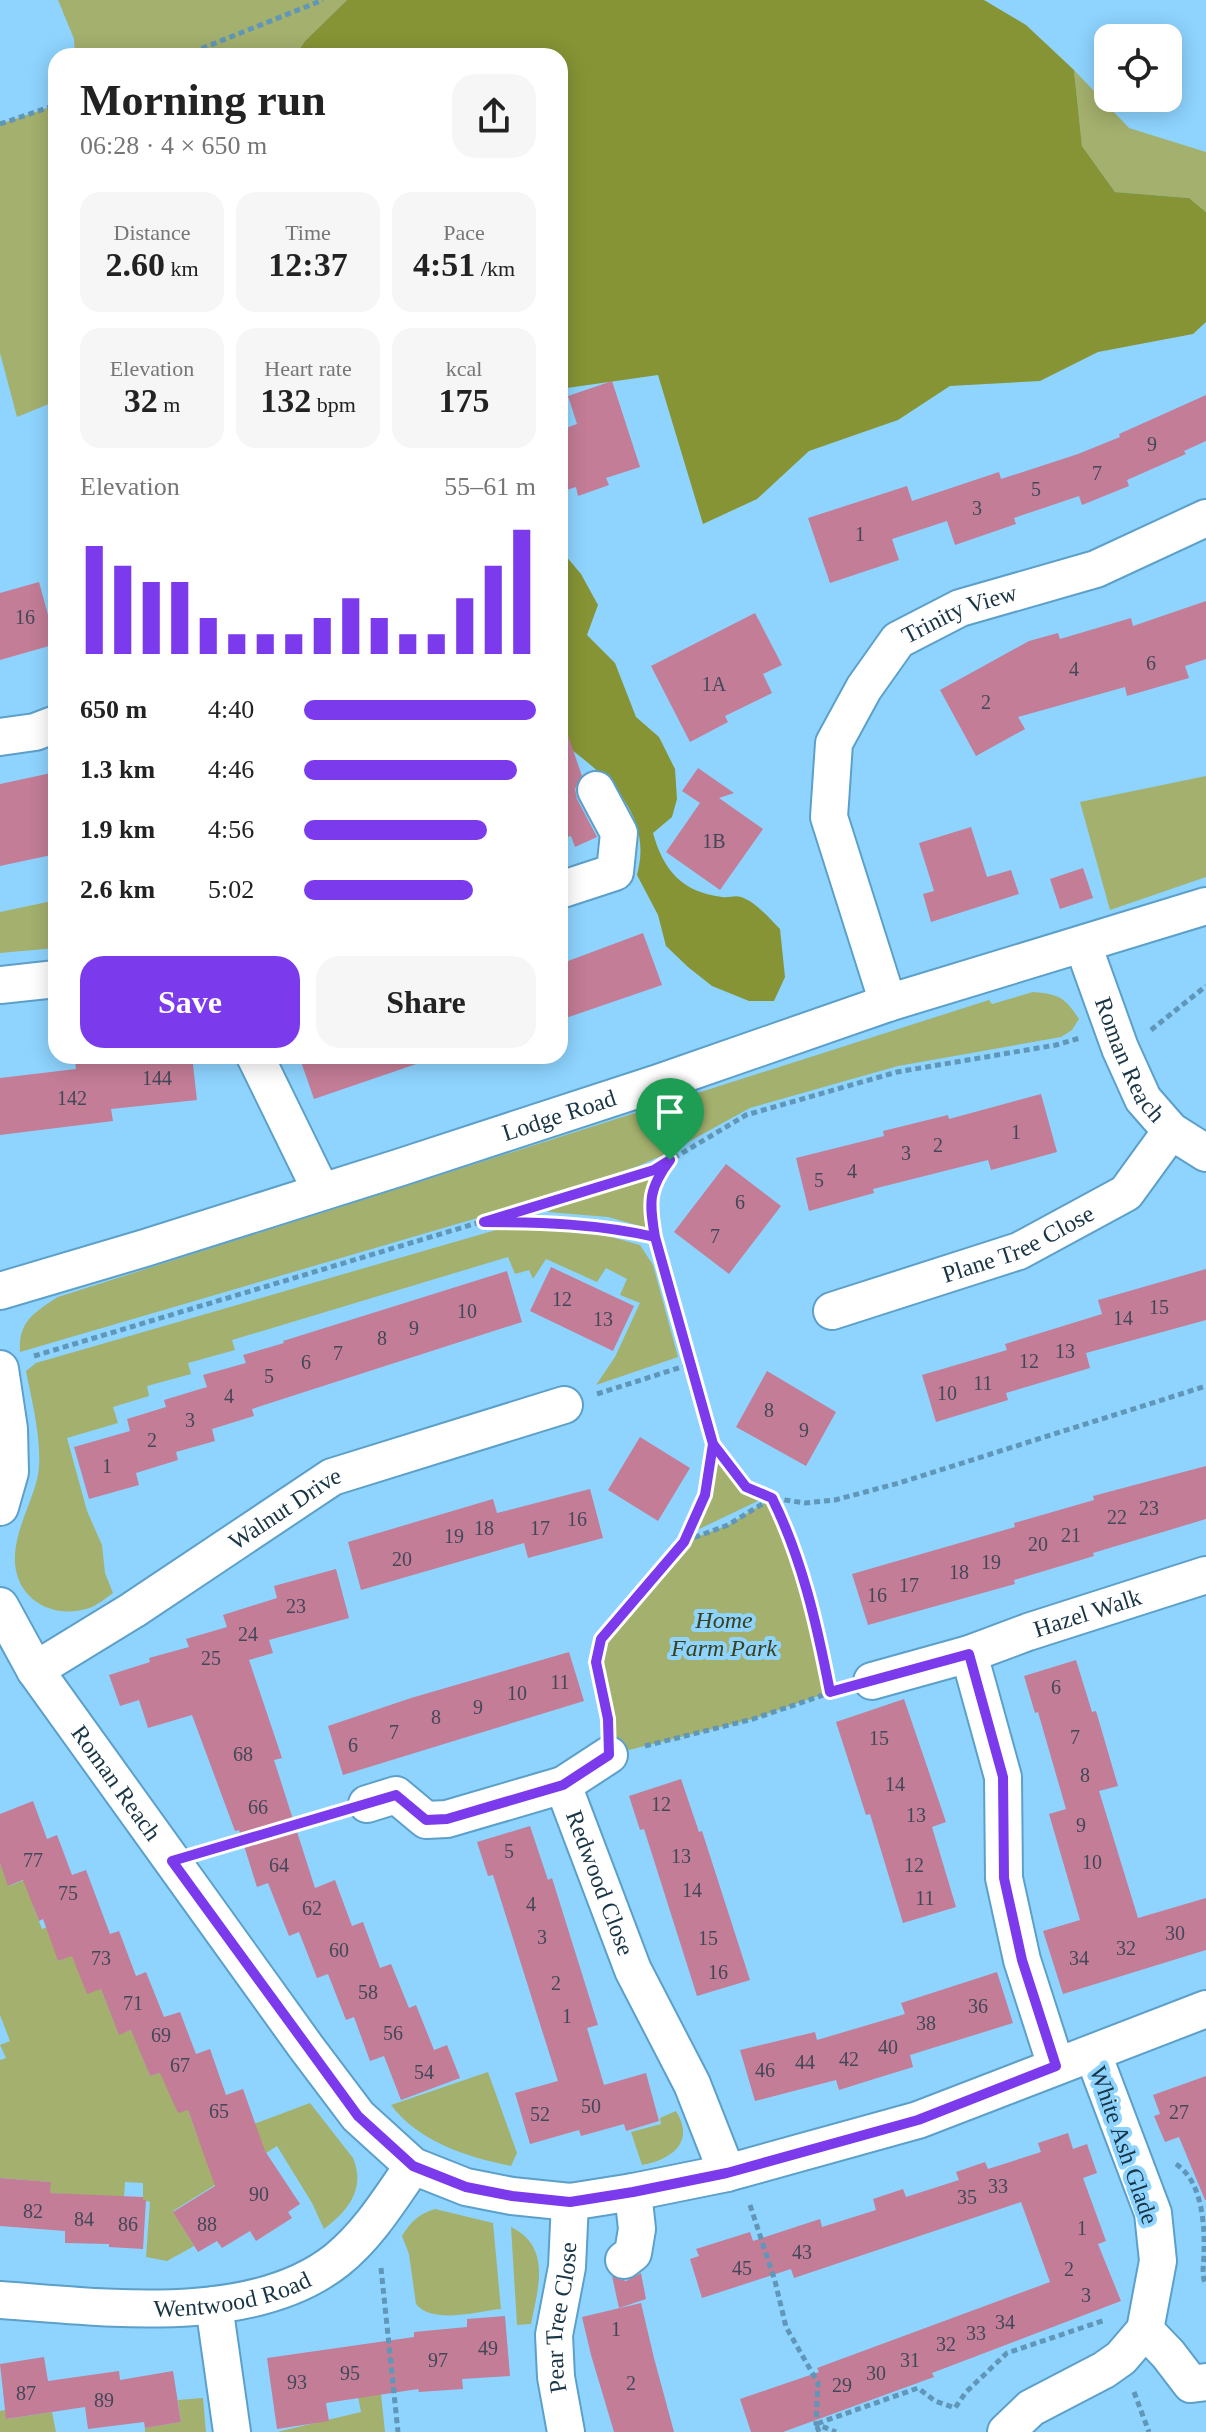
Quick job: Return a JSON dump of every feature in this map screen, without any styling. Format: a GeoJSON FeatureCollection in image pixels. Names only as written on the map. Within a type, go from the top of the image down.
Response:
{"type":"FeatureCollection","features":[{"type":"Feature","properties":{"kind":"street","name":"Trinity View"},"geometry":{"type":"LineString","coordinates":[[888,1003],[829,817],[834,743],[864,688],[898,640],[960,608],[1096,569],[1206,518]]}},
{"type":"Feature","properties":{"kind":"street"},"geometry":{"type":"LineString","coordinates":[[0,737],[48,727]]}},
{"type":"Feature","properties":{"kind":"street"},"geometry":{"type":"LineString","coordinates":[[568,887],[615,872],[619,833],[596,790]]}},
{"type":"Feature","properties":{"kind":"street","name":"Lodge Road"},"geometry":{"type":"LineString","coordinates":[[0,1291],[145,1248],[658,1083],[888,1003],[1206,906]]}},
{"type":"Feature","properties":{"kind":"street","name":"Roman Reach"},"geometry":{"type":"LineString","coordinates":[[1083,945],[1143,1099],[1171,1131],[1206,1153]]}},
{"type":"Feature","properties":{"kind":"street"},"geometry":{"type":"LineString","coordinates":[[0,985],[48,980]]}},
{"type":"Feature","properties":{"kind":"street"},"geometry":{"type":"LineString","coordinates":[[259,1064],[321,1191]]}},
{"type":"Feature","properties":{"kind":"street","name":"Plane Tree Close"},"geometry":{"type":"LineString","coordinates":[[832,1311],[1019,1251],[1126,1193],[1171,1131]]}},
{"type":"Feature","properties":{"kind":"street"},"geometry":{"type":"LineString","coordinates":[[0,1507],[10,1472],[9,1429],[1,1372]]}},
{"type":"Feature","properties":{"kind":"street","name":"Walnut Drive"},"geometry":{"type":"LineString","coordinates":[[35,1670],[200,1566],[332,1477],[564,1405]]}},
{"type":"Feature","properties":{"kind":"street","name":"Hazel Walk"},"geometry":{"type":"LineString","coordinates":[[872,1681],[969,1654],[1206,1575]]}},
{"type":"Feature","properties":{"kind":"street","name":"Roman Reach"},"geometry":{"type":"LineString","coordinates":[[0,1606],[35,1670],[358,2116],[413,2166],[466,2187],[570,2202],[732,2172],[918,2120],[1206,2009]]}},
{"type":"Feature","properties":{"kind":"street"},"geometry":{"type":"LineString","coordinates":[[969,1654],[1003,1777],[1004,1878],[1022,1960],[1056,2066]]}},
{"type":"Feature","properties":{"kind":"street"},"geometry":{"type":"LineString","coordinates":[[563,1785],[609,1755]]}},
{"type":"Feature","properties":{"kind":"street","name":"Redwood Close"},"geometry":{"type":"LineString","coordinates":[[367,1804],[396,1795],[426,1820],[447,1819],[563,1785],[633,1970],[692,2084],[732,2172]]}},
{"type":"Feature","properties":{"kind":"street","name":"White Ash Glade"},"geometry":{"type":"LineString","coordinates":[[1093,2054],[1153,2213],[1158,2261],[1147,2319]]}},
{"type":"Feature","properties":{"kind":"street","name":"Wentwood Road"},"geometry":{"type":"LineString","coordinates":[[0,2300],[126,2309],[214,2305],[280,2291],[335,2261],[359,2240],[413,2166]]}},
{"type":"Feature","properties":{"kind":"street"},"geometry":{"type":"LineString","coordinates":[[624,2260],[633,2253],[637,2229],[633,2192]]}},
{"type":"Feature","properties":{"kind":"street","name":"Pear Tree Close"},"geometry":{"type":"LineString","coordinates":[[566,2432],[556,2377],[554,2335],[567,2267],[570,2202]]}},
{"type":"Feature","properties":{"kind":"street"},"geometry":{"type":"LineString","coordinates":[[214,2305],[232,2432]]}},
{"type":"Feature","properties":{"kind":"street"},"geometry":{"type":"LineString","coordinates":[[1006,2432],[1031,2408],[1121,2358],[1147,2319],[1191,2384],[1206,2382]]}},
{"type":"Feature","properties":{"kind":"path"},"geometry":{"type":"LineString","coordinates":[[203,48],[323,0]]}},
{"type":"Feature","properties":{"kind":"path"},"geometry":{"type":"LineString","coordinates":[[0,124],[48,108]]}},
{"type":"Feature","properties":{"kind":"path"},"geometry":{"type":"LineString","coordinates":[[1,1372],[35,1355],[654,1170],[746,1115],[897,1072],[1056,1045],[1113,1027],[1147,1034],[1206,986]]}},
{"type":"Feature","properties":{"kind":"path"},"geometry":{"type":"LineString","coordinates":[[670,1160],[655,1180],[649,1204],[655,1237],[713,1444],[746,1487],[772,1498],[805,1503],[835,1500],[899,1483],[1206,1386]]}},
{"type":"Feature","properties":{"kind":"path"},"geometry":{"type":"LineString","coordinates":[[484,1222],[559,1222],[612,1227],[655,1237]]}},
{"type":"Feature","properties":{"kind":"path"},"geometry":{"type":"LineString","coordinates":[[564,1405],[691,1364]]}},
{"type":"Feature","properties":{"kind":"path"},"geometry":{"type":"LineString","coordinates":[[713,1444],[705,1495],[684,1542],[601,1639],[596,1662],[608,1719],[609,1755],[753,1719],[872,1681]]}},
{"type":"Feature","properties":{"kind":"path"},"geometry":{"type":"LineString","coordinates":[[684,1542],[728,1525],[772,1498]]}},
{"type":"Feature","properties":{"kind":"path"},"geometry":{"type":"LineString","coordinates":[[772,1498],[790,1534],[830,1692]]}},
{"type":"Feature","properties":{"kind":"path"},"geometry":{"type":"LineString","coordinates":[[172,1861],[367,1804]]}},
{"type":"Feature","properties":{"kind":"path"},"geometry":{"type":"LineString","coordinates":[[732,2172],[775,2281],[786,2327],[818,2383],[816,2424],[819,2432]]}},
{"type":"Feature","properties":{"kind":"path"},"geometry":{"type":"LineString","coordinates":[[359,2240],[373,2250],[381,2268],[398,2432]]}},
{"type":"Feature","properties":{"kind":"path"},"geometry":{"type":"LineString","coordinates":[[816,2424],[918,2388],[935,2401],[955,2408],[966,2392],[1007,2353],[1084,2325],[1147,2319]]}},
{"type":"Feature","properties":{"kind":"path"},"geometry":{"type":"LineString","coordinates":[[816,2424],[836,2432]]}},
{"type":"Feature","properties":{"kind":"green space"},"geometry":{"type":"Polygon","coordinates":[[[58,0],[347,0],[300,48],[75,48],[74,39],[58,0]]]}},
{"type":"Feature","properties":{"kind":"green space"},"geometry":{"type":"Polygon","coordinates":[[[347,0],[984,0],[1026,25],[1074,70],[1082,146],[1115,192],[1189,198],[1206,212],[1206,322],[1193,334],[1098,352],[1040,381],[950,386],[898,420],[809,451],[757,499],[703,524],[658,375],[568,388],[568,48],[300,48],[347,0]]]}},
{"type":"Feature","properties":{"kind":"green space"},"geometry":{"type":"Polygon","coordinates":[[[1074,70],[1094,91],[1094,112],[1114,112],[1129,128],[1206,152],[1206,212],[1189,198],[1115,192],[1082,146],[1074,70]]]}},
{"type":"Feature","properties":{"kind":"green space"},"geometry":{"type":"Polygon","coordinates":[[[48,108],[48,404],[17,417],[0,353],[0,124],[48,108]]]}},
{"type":"Feature","properties":{"kind":"green space"},"geometry":{"type":"Polygon","coordinates":[[[568,559],[581,574],[598,605],[587,635],[615,663],[636,717],[659,737],[675,769],[677,799],[672,817],[653,833],[662,857],[668,868],[685,884],[708,894],[747,899],[780,929],[785,977],[774,1001],[749,1001],[712,986],[666,946],[658,915],[637,875],[640,853],[632,814],[622,797],[593,767],[568,747],[568,559]]]}},
{"type":"Feature","properties":{"kind":"green space"},"geometry":{"type":"Polygon","coordinates":[[[1206,776],[1206,877],[1110,910],[1080,802],[1206,776]]]}},
{"type":"Feature","properties":{"kind":"green space"},"geometry":{"type":"Polygon","coordinates":[[[48,902],[48,949],[0,953],[0,912],[48,902]]]}},
{"type":"Feature","properties":{"kind":"green space"},"geometry":{"type":"Polygon","coordinates":[[[1033,992],[1049,994],[1065,1001],[1079,1019],[1072,1030],[1061,1037],[898,1066],[750,1108],[636,1167],[498,1212],[20,1352],[25,1325],[35,1313],[58,1297],[989,1000],[992,1004],[1033,992]]]}},
{"type":"Feature","properties":{"kind":"green space"},"geometry":{"type":"Polygon","coordinates":[[[654,1177],[646,1206],[650,1229],[608,1217],[548,1212],[555,1207],[654,1177]]]}},
{"type":"Feature","properties":{"kind":"green space"},"geometry":{"type":"Polygon","coordinates":[[[496,1230],[597,1233],[640,1245],[653,1265],[678,1357],[596,1385],[615,1357],[640,1303],[620,1295],[627,1279],[606,1268],[597,1282],[546,1259],[533,1279],[529,1270],[515,1274],[508,1257],[232,1340],[235,1350],[188,1363],[191,1374],[147,1386],[149,1396],[113,1407],[118,1423],[67,1438],[87,1511],[102,1545],[105,1573],[113,1593],[92,1607],[66,1611],[42,1605],[24,1589],[18,1578],[15,1552],[38,1475],[38,1437],[26,1371],[36,1363],[496,1230]]]}},
{"type":"Feature","properties":{"kind":"green space"},"geometry":{"type":"Polygon","coordinates":[[[715,1456],[735,1482],[764,1498],[695,1531],[710,1498],[715,1456]]]}},
{"type":"Feature","properties":{"kind":"green space","name":"Home Farm Park"},"geometry":{"type":"Polygon","coordinates":[[[772,1498],[792,1544],[807,1592],[830,1692],[753,1719],[609,1755],[608,1719],[596,1662],[601,1639],[684,1542],[728,1525],[772,1498]]]}},
{"type":"Feature","properties":{"kind":"green space"},"geometry":{"type":"Polygon","coordinates":[[[0,1863],[9,1886],[35,1876],[45,1900],[33,1906],[42,1929],[77,1917],[58,1961],[73,1955],[101,1989],[119,2034],[132,2030],[150,2076],[163,2072],[188,2110],[198,2138],[206,2136],[209,2141],[310,2103],[353,2158],[356,2169],[356,2189],[340,2215],[324,2229],[277,2146],[173,2211],[194,2246],[167,2261],[146,2257],[150,2202],[143,2200],[143,2183],[125,2182],[124,2198],[50,2193],[50,2182],[0,2178],[0,2060],[6,2058],[0,2045],[10,2041],[0,2015],[0,1863]]]}},
{"type":"Feature","properties":{"kind":"green space"},"geometry":{"type":"Polygon","coordinates":[[[488,2072],[517,2153],[511,2166],[445,2146],[415,2129],[391,2105],[488,2072]]]}},
{"type":"Feature","properties":{"kind":"green space"},"geometry":{"type":"Polygon","coordinates":[[[676,2111],[683,2132],[677,2148],[662,2159],[642,2165],[631,2132],[661,2124],[660,2118],[676,2111]]]}},
{"type":"Feature","properties":{"kind":"green space"},"geometry":{"type":"Polygon","coordinates":[[[435,2209],[493,2223],[501,2309],[444,2315],[433,2314],[416,2304],[409,2254],[402,2236],[416,2219],[435,2209]]]}},
{"type":"Feature","properties":{"kind":"green space"},"geometry":{"type":"Polygon","coordinates":[[[511,2227],[524,2235],[537,2257],[539,2283],[531,2324],[517,2325],[511,2227]]]}},
{"type":"Feature","properties":{"kind":"green space"},"geometry":{"type":"Polygon","coordinates":[[[381,2394],[385,2432],[277,2432],[361,2412],[358,2397],[381,2394]]]}},
{"type":"Feature","properties":{"kind":"green space"},"geometry":{"type":"Polygon","coordinates":[[[203,2398],[206,2432],[145,2432],[145,2428],[181,2422],[178,2400],[203,2398]]]}},
{"type":"Feature","properties":{"kind":"green space"},"geometry":{"type":"Polygon","coordinates":[[[5,2410],[7,2419],[52,2412],[56,2432],[0,2432],[0,2411],[5,2410]]]}},
{"type":"Feature","properties":{"kind":"building"},"geometry":{"type":"Polygon","coordinates":[[[612,381],[640,467],[606,478],[609,485],[578,496],[576,487],[568,490],[568,427],[577,424],[568,396],[612,381]]]}},
{"type":"Feature","properties":{"kind":"building"},"geometry":{"type":"Polygon","coordinates":[[[1206,395],[1206,441],[1184,451],[1186,454],[1127,480],[1129,486],[1082,505],[1079,496],[1014,518],[1016,524],[955,545],[947,521],[892,539],[899,560],[830,583],[808,518],[907,486],[912,501],[999,472],[1001,479],[1120,437],[1119,434],[1206,395]]]}},
{"type":"Feature","properties":{"kind":"building"},"geometry":{"type":"Polygon","coordinates":[[[39,582],[48,615],[48,646],[0,660],[0,593],[39,582]]]}},
{"type":"Feature","properties":{"kind":"building"},"geometry":{"type":"Polygon","coordinates":[[[1206,601],[1206,659],[1185,666],[1189,678],[1127,696],[1125,687],[1018,717],[1025,729],[976,756],[940,690],[1029,641],[1058,633],[1060,639],[1131,618],[1133,626],[1206,601]]]}},
{"type":"Feature","properties":{"kind":"building"},"geometry":{"type":"Polygon","coordinates":[[[755,613],[782,665],[763,674],[772,693],[725,716],[728,722],[690,742],[651,666],[755,613]]]}},
{"type":"Feature","properties":{"kind":"building"},"geometry":{"type":"Polygon","coordinates":[[[568,736],[582,776],[575,789],[577,799],[597,837],[575,847],[571,836],[568,837],[568,736]]]}},
{"type":"Feature","properties":{"kind":"building"},"geometry":{"type":"Polygon","coordinates":[[[698,768],[734,793],[719,798],[763,829],[720,890],[666,852],[700,803],[682,791],[698,768]]]}},
{"type":"Feature","properties":{"kind":"building"},"geometry":{"type":"Polygon","coordinates":[[[48,774],[48,856],[0,866],[0,784],[48,774]]]}},
{"type":"Feature","properties":{"kind":"building"},"geometry":{"type":"Polygon","coordinates":[[[971,827],[987,877],[1011,870],[1019,894],[931,922],[923,894],[934,891],[919,843],[971,827]]]}},
{"type":"Feature","properties":{"kind":"building"},"geometry":{"type":"Polygon","coordinates":[[[1083,868],[1093,898],[1060,909],[1050,879],[1083,868]]]}},
{"type":"Feature","properties":{"kind":"building"},"geometry":{"type":"Polygon","coordinates":[[[643,933],[662,985],[568,1017],[568,961],[643,933]]]}},
{"type":"Feature","properties":{"kind":"building"},"geometry":{"type":"Polygon","coordinates":[[[76,1064],[193,1064],[197,1100],[111,1109],[113,1121],[0,1135],[0,1078],[76,1069],[76,1064]]]}},
{"type":"Feature","properties":{"kind":"building"},"geometry":{"type":"Polygon","coordinates":[[[302,1064],[416,1064],[314,1099],[302,1064]]]}},
{"type":"Feature","properties":{"kind":"building"},"geometry":{"type":"Polygon","coordinates":[[[1041,1094],[1057,1152],[991,1170],[988,1160],[873,1189],[874,1193],[809,1211],[796,1158],[884,1136],[883,1131],[948,1115],[949,1119],[1041,1094]]]}},
{"type":"Feature","properties":{"kind":"building"},"geometry":{"type":"Polygon","coordinates":[[[726,1164],[781,1206],[729,1274],[674,1232],[726,1164]]]}},
{"type":"Feature","properties":{"kind":"building"},"geometry":{"type":"Polygon","coordinates":[[[551,1267],[634,1306],[613,1351],[530,1311],[551,1267]]]}},
{"type":"Feature","properties":{"kind":"building"},"geometry":{"type":"Polygon","coordinates":[[[1206,1269],[1206,1320],[1086,1353],[1090,1368],[1006,1393],[1008,1400],[936,1422],[922,1375],[1007,1350],[1005,1344],[1102,1314],[1098,1300],[1206,1269]]]}},
{"type":"Feature","properties":{"kind":"building"},"geometry":{"type":"Polygon","coordinates":[[[507,1271],[522,1322],[252,1409],[254,1416],[212,1429],[215,1441],[176,1452],[178,1460],[136,1473],[139,1485],[89,1499],[74,1447],[130,1431],[127,1419],[166,1407],[164,1400],[207,1387],[203,1375],[246,1363],[243,1355],[283,1341],[507,1271]]]}},
{"type":"Feature","properties":{"kind":"building"},"geometry":{"type":"Polygon","coordinates":[[[767,1371],[836,1412],[806,1466],[736,1427],[767,1371]]]}},
{"type":"Feature","properties":{"kind":"building"},"geometry":{"type":"Polygon","coordinates":[[[640,1437],[690,1468],[658,1521],[608,1490],[640,1437]]]}},
{"type":"Feature","properties":{"kind":"building"},"geometry":{"type":"Polygon","coordinates":[[[1206,1466],[1206,1519],[1093,1553],[1094,1556],[1014,1580],[1015,1584],[868,1625],[852,1574],[1015,1527],[1014,1523],[1094,1500],[1093,1496],[1206,1466]]]}},
{"type":"Feature","properties":{"kind":"building"},"geometry":{"type":"Polygon","coordinates":[[[590,1489],[603,1538],[528,1558],[524,1543],[361,1590],[348,1542],[493,1499],[497,1513],[590,1489]]]}},
{"type":"Feature","properties":{"kind":"building"},"geometry":{"type":"Polygon","coordinates":[[[336,1569],[349,1618],[269,1640],[273,1653],[249,1660],[282,1758],[274,1760],[315,1888],[335,1880],[352,1926],[363,1922],[380,1968],[391,1964],[409,2008],[416,2005],[434,2050],[447,2045],[460,2078],[401,2100],[384,2056],[370,2061],[354,2017],[346,2020],[328,1974],[317,1978],[299,1932],[289,1936],[268,1883],[257,1887],[239,1830],[235,1831],[192,1715],[148,1728],[139,1700],[120,1706],[109,1675],[150,1662],[149,1658],[189,1647],[186,1639],[227,1627],[223,1615],[277,1598],[274,1586],[336,1569]]]}},
{"type":"Feature","properties":{"kind":"building"},"geometry":{"type":"Polygon","coordinates":[[[569,1652],[584,1701],[343,1775],[328,1726],[411,1698],[569,1652]]]}},
{"type":"Feature","properties":{"kind":"building"},"geometry":{"type":"Polygon","coordinates":[[[1076,1660],[1092,1712],[1096,1711],[1118,1786],[1099,1791],[1138,1918],[1206,1898],[1206,1950],[1063,1994],[1043,1931],[1080,1920],[1049,1814],[1066,1809],[1038,1712],[1035,1713],[1024,1676],[1076,1660]]]}},
{"type":"Feature","properties":{"kind":"building"},"geometry":{"type":"Polygon","coordinates":[[[904,1699],[946,1822],[932,1827],[956,1907],[903,1923],[870,1814],[866,1815],[836,1722],[904,1699]]]}},
{"type":"Feature","properties":{"kind":"building"},"geometry":{"type":"Polygon","coordinates":[[[681,1779],[699,1832],[702,1831],[750,1980],[697,1996],[644,1829],[640,1830],[629,1796],[681,1779]]]}},
{"type":"Feature","properties":{"kind":"building"},"geometry":{"type":"Polygon","coordinates":[[[33,1801],[47,1839],[57,1835],[72,1875],[86,1870],[110,1934],[119,1931],[136,1976],[146,1972],[164,2017],[180,2012],[196,2054],[210,2049],[226,2095],[243,2089],[265,2151],[300,2204],[288,2212],[292,2218],[256,2241],[250,2231],[222,2248],[217,2241],[198,2252],[173,2212],[215,2186],[188,2110],[178,2113],[160,2073],[150,2076],[131,2030],[119,2035],[101,1989],[87,1994],[72,1956],[58,1961],[43,1919],[39,1921],[23,1880],[8,1886],[0,1863],[0,1814],[33,1801]]]}},
{"type":"Feature","properties":{"kind":"building"},"geometry":{"type":"Polygon","coordinates":[[[530,1826],[548,1880],[552,1878],[598,2025],[587,2028],[604,2085],[646,2073],[659,2121],[626,2131],[624,2124],[581,2136],[579,2130],[530,2144],[515,2093],[558,2081],[493,1875],[488,1876],[477,1842],[530,1826]]]}},
{"type":"Feature","properties":{"kind":"building"},"geometry":{"type":"Polygon","coordinates":[[[997,1972],[1013,2023],[910,2055],[913,2067],[839,2090],[836,2080],[755,2101],[740,2050],[815,2032],[817,2040],[905,2014],[901,2003],[997,1972]]]}},
{"type":"Feature","properties":{"kind":"building"},"geometry":{"type":"Polygon","coordinates":[[[1206,2076],[1205,2200],[1179,2137],[1165,2142],[1154,2116],[1160,2114],[1153,2095],[1206,2076]]]}},
{"type":"Feature","properties":{"kind":"building"},"geometry":{"type":"Polygon","coordinates":[[[1068,2133],[1073,2149],[1087,2144],[1097,2173],[1083,2178],[1106,2241],[1098,2244],[1121,2301],[932,2373],[934,2377],[783,2432],[751,2432],[740,2399],[819,2372],[817,2368],[1050,2282],[1021,2202],[794,2278],[791,2269],[702,2298],[690,2259],[699,2256],[696,2249],[750,2232],[753,2241],[820,2219],[822,2227],[876,2210],[873,2199],[903,2189],[906,2197],[959,2180],[956,2172],[985,2162],[988,2169],[1041,2152],[1038,2143],[1068,2133]]]}},
{"type":"Feature","properties":{"kind":"building"},"geometry":{"type":"Polygon","coordinates":[[[0,2178],[51,2182],[50,2193],[143,2197],[146,2200],[143,2249],[65,2243],[65,2231],[0,2226],[0,2178]]]}},
{"type":"Feature","properties":{"kind":"building"},"geometry":{"type":"Polygon","coordinates":[[[641,2273],[646,2299],[619,2308],[612,2276],[626,2281],[641,2273]]]}},
{"type":"Feature","properties":{"kind":"building"},"geometry":{"type":"Polygon","coordinates":[[[641,2303],[674,2432],[614,2432],[591,2355],[582,2317],[641,2303]]]}},
{"type":"Feature","properties":{"kind":"building"},"geometry":{"type":"Polygon","coordinates":[[[505,2316],[510,2376],[462,2379],[463,2389],[419,2392],[418,2389],[326,2403],[329,2421],[277,2429],[267,2358],[414,2337],[414,2332],[467,2327],[467,2319],[505,2316]]]}},
{"type":"Feature","properties":{"kind":"building"},"geometry":{"type":"Polygon","coordinates":[[[44,2357],[48,2381],[119,2371],[120,2380],[173,2371],[181,2422],[145,2428],[144,2422],[88,2429],[85,2407],[6,2419],[0,2364],[44,2357]]]}},
{"type":"Feature","properties":{"kind":"route"},"geometry":{"type":"LineString","coordinates":[[670,1160],[654,1170],[484,1222],[559,1222],[612,1227],[655,1237],[691,1364],[713,1444],[746,1487],[772,1498],[790,1534],[830,1692],[969,1654],[1003,1777],[1004,1878],[1022,1960],[1056,2066],[918,2120],[727,2173],[570,2202],[512,2196],[466,2187],[413,2166],[358,2116],[172,1861],[396,1795],[426,1820],[447,1819],[563,1785],[609,1755],[608,1719],[596,1662],[601,1639],[684,1542],[705,1495],[713,1444],[655,1237],[649,1204],[655,1180],[670,1160]]}}]}
